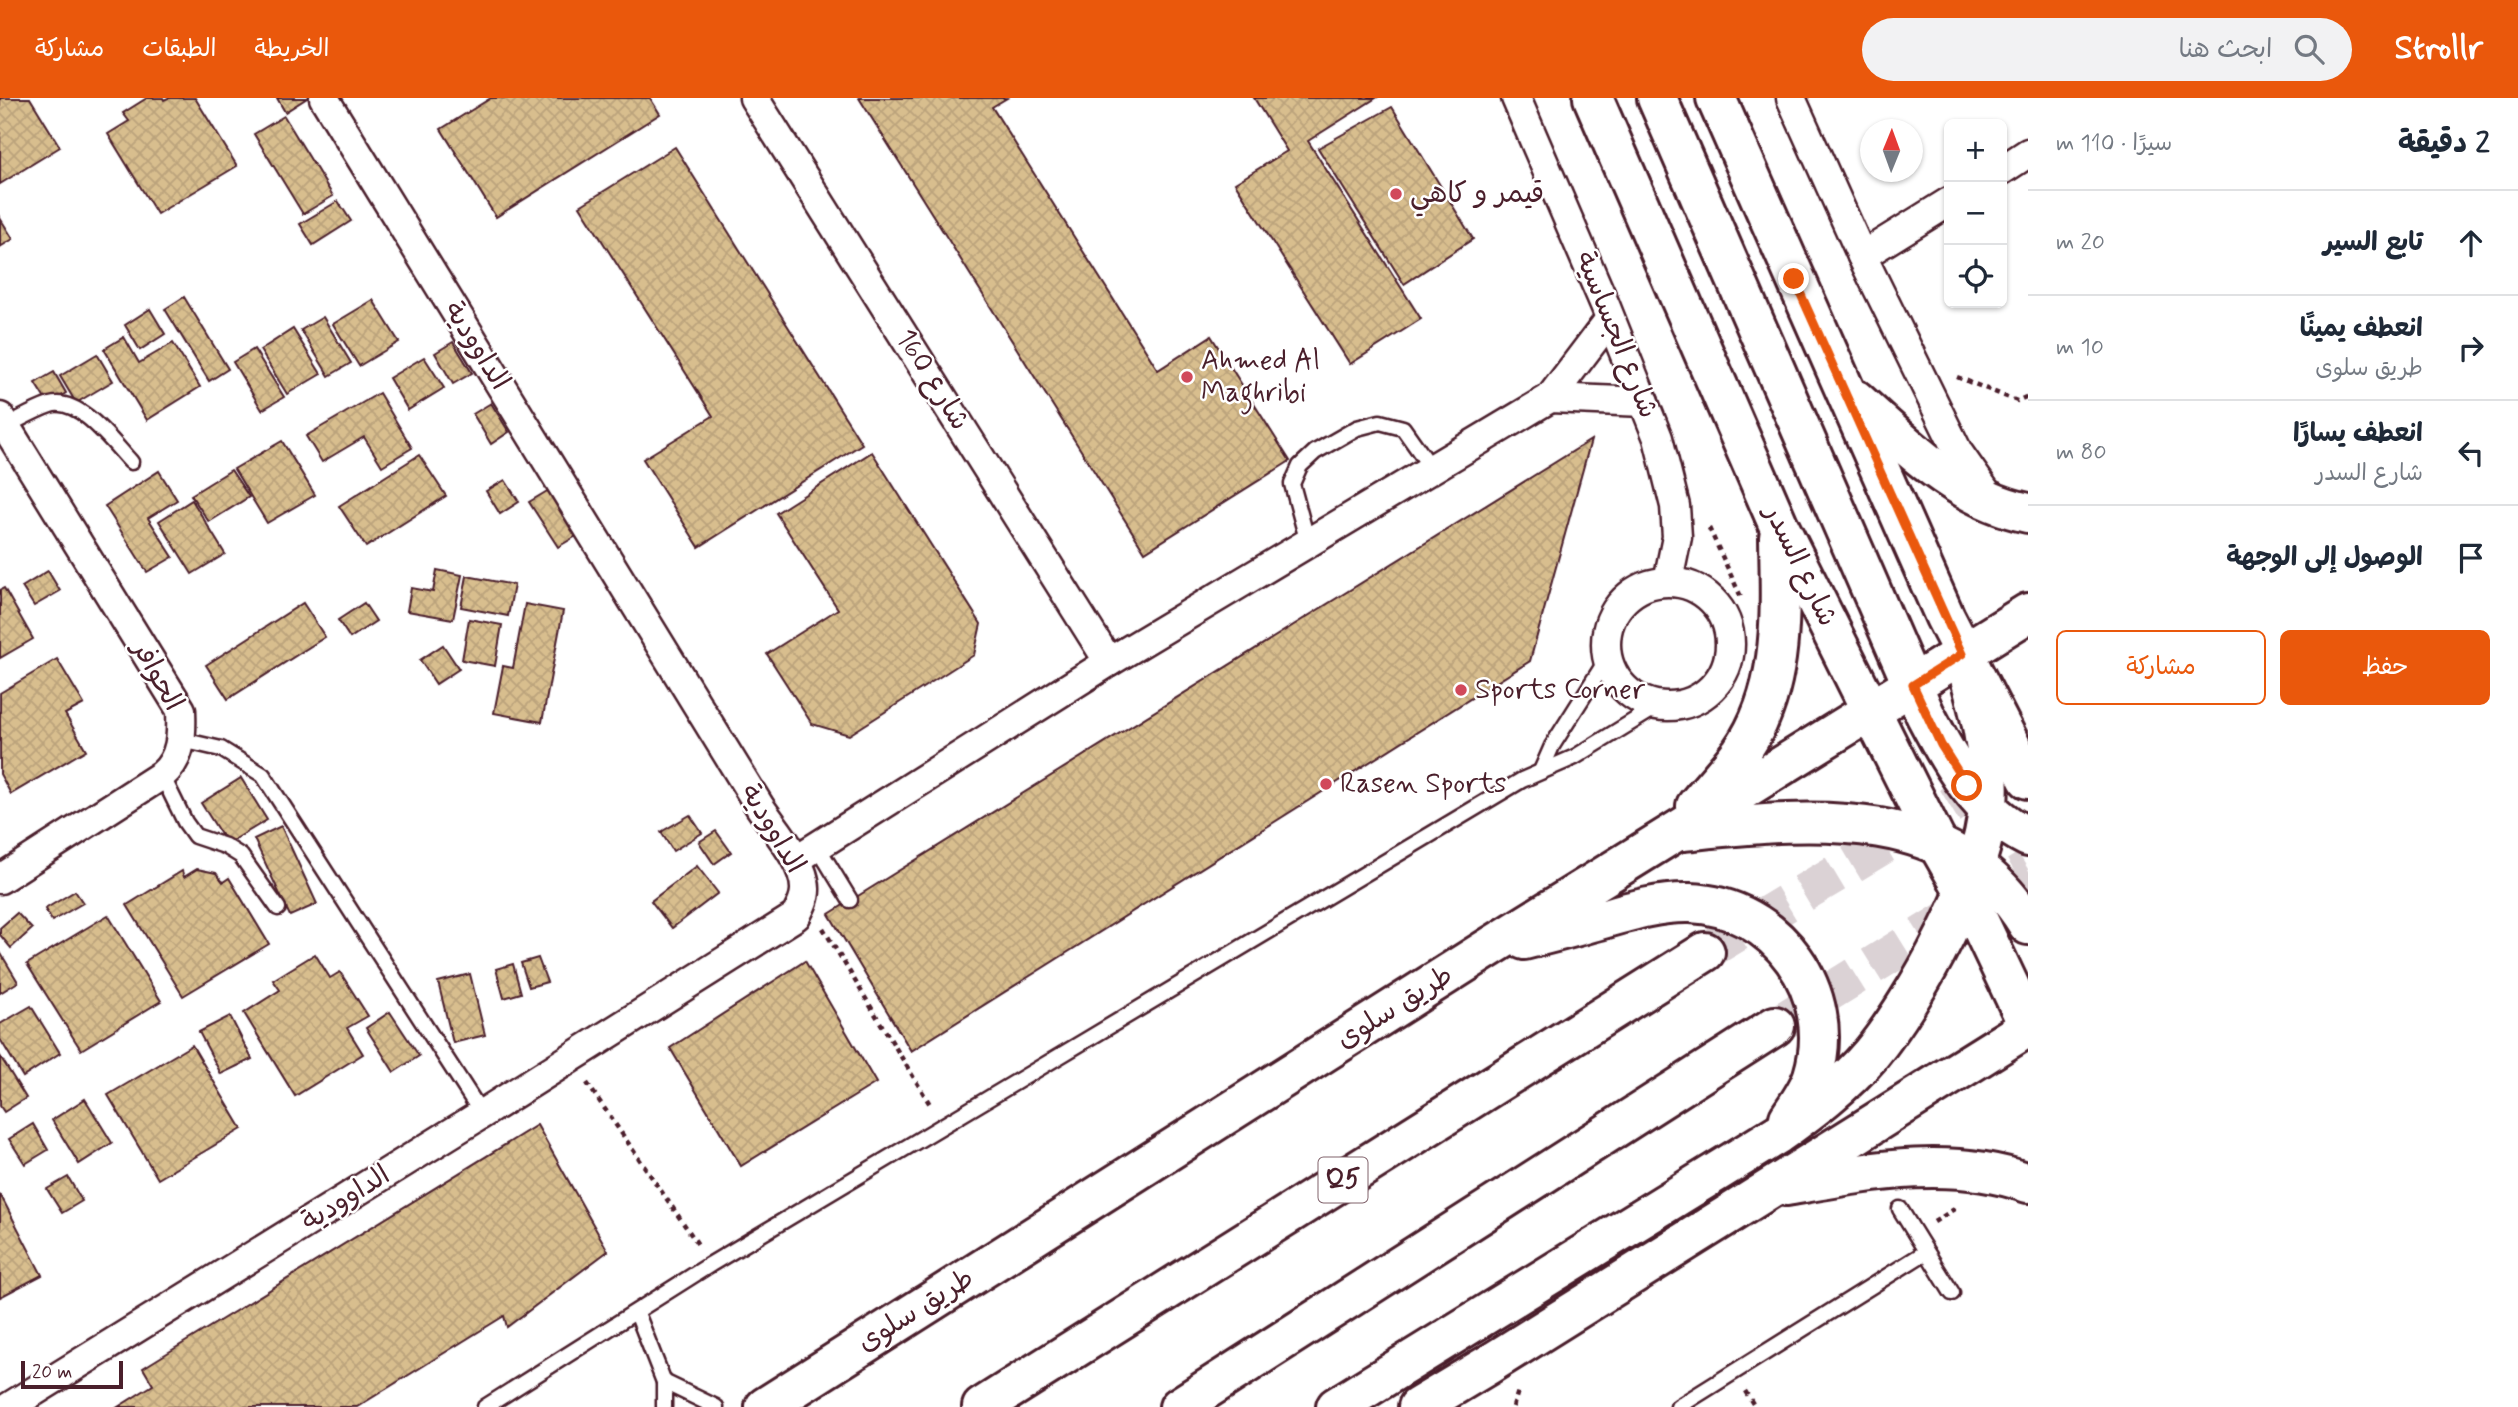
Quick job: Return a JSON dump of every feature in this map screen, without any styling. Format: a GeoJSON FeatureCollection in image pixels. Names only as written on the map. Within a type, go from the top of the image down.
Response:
{"type":"FeatureCollection","features":[{"type":"Feature","properties":{"kind":"main road","name":"شارع السدر"},"geometry":{"type":"LineString","coordinates":[[1593,98],[1778,524],[1937,843],[1970,878],[2028,1025]]}},
{"type":"Feature","properties":{"kind":"main road"},"geometry":{"type":"LineString","coordinates":[[1418,1407],[2028,1025],[2015,945],[2026,825],[1988,809],[1953,767],[1913,685],[1657,98]]}},
{"type":"Feature","properties":{"kind":"main road"},"geometry":{"type":"LineString","coordinates":[[1716,98],[1962,654],[2028,779]]}},
{"type":"Feature","properties":{"kind":"main road"},"geometry":{"type":"LineString","coordinates":[[1844,389],[1926,463],[1948,479],[2011,507]]}},
{"type":"Feature","properties":{"kind":"main road"},"geometry":{"type":"LineString","coordinates":[[1674,832],[1742,751],[1770,693],[1781,618],[1778,524]]}},
{"type":"Feature","properties":{"kind":"main road","name":"طريق سلوى"},"geometry":{"type":"LineString","coordinates":[[765,1407],[1487,949],[2028,612]]}},
{"type":"Feature","properties":{"kind":"main road"},"geometry":{"type":"LineString","coordinates":[[1336,1407],[1778,1134],[1825,1099],[1871,1054],[1923,979],[1970,878],[1988,809],[1989,782],[1985,736],[1979,706],[1962,654]]}},
{"type":"Feature","properties":{"kind":"main road"},"geometry":{"type":"LineString","coordinates":[[1674,832],[1760,824],[1824,823],[1879,828],[1911,834],[1937,843]]}},
{"type":"Feature","properties":{"kind":"main road"},"geometry":{"type":"LineString","coordinates":[[1970,878],[2020,913]]}},
{"type":"Feature","properties":{"kind":"main road"},"geometry":{"type":"LineString","coordinates":[[1487,949],[1666,904],[1692,903],[1719,907],[1764,928],[1796,960],[1815,1001],[1819,1025],[1819,1048],[1812,1077],[1802,1098],[1778,1134]]}},
{"type":"Feature","properties":{"kind":"main road","name":"Q5"},"geometry":{"type":"LineString","coordinates":[[982,1407],[1705,952]]}},
{"type":"Feature","properties":{"kind":"main road"},"geometry":{"type":"LineString","coordinates":[[1179,1407],[1775,1026]]}},
{"type":"Feature","properties":{"kind":"main road"},"geometry":{"type":"LineString","coordinates":[[1767,1189],[1879,1171],[1938,1167],[1988,1172],[2028,1183]]}},
{"type":"Feature","properties":{"kind":"street","name":"الداوودية"},"geometry":{"type":"LineString","coordinates":[[9,1407],[796,916],[804,897],[807,853],[760,807],[324,98]]}},
{"type":"Feature","properties":{"kind":"street","name":"شارع 160"},"geometry":{"type":"LineString","coordinates":[[754,98],[1109,662]]}},
{"type":"Feature","properties":{"kind":"street","name":"شارع الجساسية"},"geometry":{"type":"LineString","coordinates":[[1516,98],[1658,438],[1675,506],[1678,537],[1668,581]]}},
{"type":"Feature","properties":{"kind":"street"},"geometry":{"type":"LineString","coordinates":[[1791,98],[1862,256],[1958,452],[2011,507]]}},
{"type":"Feature","properties":{"kind":"street"},"geometry":{"type":"LineString","coordinates":[[2007,167],[2028,153]]}},
{"type":"Feature","properties":{"kind":"street"},"geometry":{"type":"LineString","coordinates":[[1862,256],[1944,205]]}},
{"type":"Feature","properties":{"kind":"street"},"geometry":{"type":"LineString","coordinates":[[807,853],[1109,662],[1549,398],[1610,319]]}},
{"type":"Feature","properties":{"kind":"street"},"geometry":{"type":"LineString","coordinates":[[1549,398],[1644,402]]}},
{"type":"Feature","properties":{"kind":"street","name":"الحوافر"},"geometry":{"type":"LineString","coordinates":[[0,879],[162,775],[170,768],[182,740],[181,710],[3,422]]}},
{"type":"Feature","properties":{"kind":"street"},"geometry":{"type":"LineString","coordinates":[[1668,581],[1695,587],[1717,604],[1730,628],[1731,655],[1720,680],[1700,698],[1675,706],[1658,706],[1635,698],[1617,681],[1607,659],[1606,631],[1619,605],[1640,587],[1668,581]]}},
{"type":"Feature","properties":{"kind":"lane"},"geometry":{"type":"LineString","coordinates":[[3,422],[52,404],[64,404],[85,413],[131,462]]}},
{"type":"Feature","properties":{"kind":"lane"},"geometry":{"type":"LineString","coordinates":[[1308,543],[1292,484],[1300,466],[1315,452],[1357,428],[1380,422],[1403,428],[1432,469]]}},
{"type":"Feature","properties":{"kind":"lane"},"geometry":{"type":"LineString","coordinates":[[1541,771],[1552,746],[1607,659]]}},
{"type":"Feature","properties":{"kind":"lane"},"geometry":{"type":"LineString","coordinates":[[485,1407],[711,1264],[1522,780],[1575,757],[1658,706]]}},
{"type":"Feature","properties":{"kind":"lane"},"geometry":{"type":"LineString","coordinates":[[182,740],[221,749],[263,775],[482,1114]]}},
{"type":"Feature","properties":{"kind":"lane"},"geometry":{"type":"LineString","coordinates":[[162,775],[185,822],[195,836],[225,846],[241,856],[278,908]]}},
{"type":"Feature","properties":{"kind":"lane"},"geometry":{"type":"LineString","coordinates":[[807,853],[850,900]]}},
{"type":"Feature","properties":{"kind":"lane"},"geometry":{"type":"LineString","coordinates":[[1900,1209],[1952,1293]]}},
{"type":"Feature","properties":{"kind":"lane"},"geometry":{"type":"LineString","coordinates":[[1678,1407],[1926,1252]]}},
{"type":"Feature","properties":{"kind":"lane"},"geometry":{"type":"LineString","coordinates":[[637,1313],[664,1382],[664,1407]]}},
{"type":"Feature","properties":{"kind":"lane"},"geometry":{"type":"LineString","coordinates":[[664,1382],[716,1407]]}},
{"type":"Feature","properties":{"kind":"path"},"geometry":{"type":"LineString","coordinates":[[1952,365],[1958,377],[2017,401],[2028,396]]}},
{"type":"Feature","properties":{"kind":"path"},"geometry":{"type":"LineString","coordinates":[[804,897],[944,1127]]}},
{"type":"Feature","properties":{"kind":"path"},"geometry":{"type":"LineString","coordinates":[[570,1058],[711,1264]]}},
{"type":"Feature","properties":{"kind":"building"},"geometry":{"type":"Polygon","coordinates":[[[0,98],[30,98],[60,147],[0,184],[0,98]]]}},
{"type":"Feature","properties":{"kind":"building"},"geometry":{"type":"Polygon","coordinates":[[[147,98],[195,98],[237,166],[157,214],[108,134],[129,121],[123,113],[147,98]]]}},
{"type":"Feature","properties":{"kind":"building"},"geometry":{"type":"Polygon","coordinates":[[[277,98],[307,98],[285,112],[277,98]]]}},
{"type":"Feature","properties":{"kind":"building"},"geometry":{"type":"Polygon","coordinates":[[[491,98],[650,98],[660,114],[496,217],[441,129],[491,98]]]}},
{"type":"Feature","properties":{"kind":"building"},"geometry":{"type":"Polygon","coordinates":[[[859,98],[1007,98],[992,107],[1158,370],[1211,336],[1290,461],[1145,552],[859,98]]]}},
{"type":"Feature","properties":{"kind":"building"},"geometry":{"type":"Polygon","coordinates":[[[1254,98],[1376,98],[1308,141],[1421,319],[1350,364],[1235,183],[1287,151],[1254,98]]]}},
{"type":"Feature","properties":{"kind":"building","name":"قيمر و كاهي"},"geometry":{"type":"Polygon","coordinates":[[[1392,107],[1473,239],[1404,284],[1318,148],[1392,107]]]}},
{"type":"Feature","properties":{"kind":"building"},"geometry":{"type":"Polygon","coordinates":[[[284,116],[333,196],[303,214],[254,134],[284,116]]]}},
{"type":"Feature","properties":{"kind":"building"},"geometry":{"type":"Polygon","coordinates":[[[675,147],[862,444],[699,547],[643,459],[713,416],[580,206],[675,147]]]}},
{"type":"Feature","properties":{"kind":"building"},"geometry":{"type":"Polygon","coordinates":[[[338,201],[351,221],[313,245],[300,224],[338,201]]]}},
{"type":"Feature","properties":{"kind":"building"},"geometry":{"type":"Polygon","coordinates":[[[0,218],[13,239],[0,247],[0,218]]]}},
{"type":"Feature","properties":{"kind":"building"},"geometry":{"type":"Polygon","coordinates":[[[184,297],[228,369],[209,381],[165,309],[184,297]]]}},
{"type":"Feature","properties":{"kind":"building"},"geometry":{"type":"Polygon","coordinates":[[[373,300],[399,342],[359,366],[333,324],[373,300]]]}},
{"type":"Feature","properties":{"kind":"building"},"geometry":{"type":"Polygon","coordinates":[[[150,309],[165,334],[140,350],[125,325],[150,309]]]}},
{"type":"Feature","properties":{"kind":"building"},"geometry":{"type":"Polygon","coordinates":[[[323,317],[351,363],[329,376],[301,330],[323,317]]]}},
{"type":"Feature","properties":{"kind":"building"},"geometry":{"type":"Polygon","coordinates":[[[293,329],[321,374],[287,394],[260,350],[293,329]]]}},
{"type":"Feature","properties":{"kind":"building"},"geometry":{"type":"Polygon","coordinates":[[[124,337],[139,363],[173,343],[200,387],[147,420],[104,349],[124,337]]]}},
{"type":"Feature","properties":{"kind":"building"},"geometry":{"type":"Polygon","coordinates":[[[453,342],[472,373],[453,384],[435,353],[453,342]]]}},
{"type":"Feature","properties":{"kind":"building"},"geometry":{"type":"Polygon","coordinates":[[[254,349],[284,397],[262,410],[233,362],[254,349]]]}},
{"type":"Feature","properties":{"kind":"building"},"geometry":{"type":"Polygon","coordinates":[[[97,354],[113,381],[76,403],[60,376],[97,354]]]}},
{"type":"Feature","properties":{"kind":"building"},"geometry":{"type":"Polygon","coordinates":[[[424,357],[444,388],[408,410],[389,378],[424,357]]]}},
{"type":"Feature","properties":{"kind":"building"},"geometry":{"type":"Polygon","coordinates":[[[54,372],[66,393],[48,404],[35,383],[54,372]]]}},
{"type":"Feature","properties":{"kind":"building"},"geometry":{"type":"Polygon","coordinates":[[[379,393],[412,448],[382,466],[364,437],[322,462],[306,436],[379,393]]]}},
{"type":"Feature","properties":{"kind":"building"},"geometry":{"type":"Polygon","coordinates":[[[491,403],[509,432],[491,444],[473,414],[491,403]]]}},
{"type":"Feature","properties":{"kind":"building"},"geometry":{"type":"Polygon","coordinates":[[[1591,440],[1530,661],[911,1051],[829,914],[1591,440]]]}},
{"type":"Feature","properties":{"kind":"building"},"geometry":{"type":"Polygon","coordinates":[[[282,441],[315,495],[267,523],[234,469],[282,441]]]}},
{"type":"Feature","properties":{"kind":"building"},"geometry":{"type":"Polygon","coordinates":[[[872,452],[981,624],[974,655],[849,735],[812,724],[767,654],[838,609],[776,513],[872,452]]]}},
{"type":"Feature","properties":{"kind":"building"},"geometry":{"type":"Polygon","coordinates":[[[419,455],[446,496],[366,547],[339,506],[419,455]]]}},
{"type":"Feature","properties":{"kind":"building"},"geometry":{"type":"Polygon","coordinates":[[[231,470],[249,497],[209,522],[191,495],[231,470]]]}},
{"type":"Feature","properties":{"kind":"building"},"geometry":{"type":"Polygon","coordinates":[[[159,471],[177,500],[148,518],[173,557],[147,572],[105,506],[159,471]]]}},
{"type":"Feature","properties":{"kind":"building"},"geometry":{"type":"Polygon","coordinates":[[[505,480],[519,502],[500,514],[486,491],[505,480]]]}},
{"type":"Feature","properties":{"kind":"building"},"geometry":{"type":"Polygon","coordinates":[[[549,490],[578,535],[558,547],[529,502],[549,490]]]}},
{"type":"Feature","properties":{"kind":"building"},"geometry":{"type":"Polygon","coordinates":[[[192,500],[225,554],[192,574],[159,521],[192,500]]]}},
{"type":"Feature","properties":{"kind":"building"},"geometry":{"type":"Polygon","coordinates":[[[437,570],[462,575],[453,619],[407,611],[411,588],[433,592],[437,570]]]}},
{"type":"Feature","properties":{"kind":"building"},"geometry":{"type":"Polygon","coordinates":[[[48,571],[60,591],[34,606],[22,587],[48,571]]]}},
{"type":"Feature","properties":{"kind":"building"},"geometry":{"type":"Polygon","coordinates":[[[467,576],[514,585],[508,616],[461,607],[467,576]]]}},
{"type":"Feature","properties":{"kind":"building"},"geometry":{"type":"Polygon","coordinates":[[[4,588],[33,639],[0,658],[0,590],[4,588]]]}},
{"type":"Feature","properties":{"kind":"building"},"geometry":{"type":"Polygon","coordinates":[[[303,603],[325,637],[228,699],[206,665],[303,603]]]}},
{"type":"Feature","properties":{"kind":"building"},"geometry":{"type":"Polygon","coordinates":[[[364,603],[376,621],[350,638],[338,620],[364,603]]]}},
{"type":"Feature","properties":{"kind":"building"},"geometry":{"type":"Polygon","coordinates":[[[525,604],[563,611],[542,722],[494,713],[503,666],[513,668],[525,604]]]}},
{"type":"Feature","properties":{"kind":"building"},"geometry":{"type":"Polygon","coordinates":[[[469,619],[502,625],[495,666],[462,660],[469,619]]]}},
{"type":"Feature","properties":{"kind":"building"},"geometry":{"type":"Polygon","coordinates":[[[443,645],[459,669],[436,684],[420,660],[443,645]]]}},
{"type":"Feature","properties":{"kind":"building"},"geometry":{"type":"Polygon","coordinates":[[[57,659],[84,704],[65,714],[86,750],[11,794],[0,774],[0,693],[57,659]]]}},
{"type":"Feature","properties":{"kind":"building"},"geometry":{"type":"Polygon","coordinates":[[[241,778],[267,820],[227,844],[201,803],[241,778]]]}},
{"type":"Feature","properties":{"kind":"building"},"geometry":{"type":"Polygon","coordinates":[[[690,815],[702,833],[673,851],[661,832],[690,815]]]}},
{"type":"Feature","properties":{"kind":"building"},"geometry":{"type":"Polygon","coordinates":[[[281,826],[317,904],[290,916],[254,839],[281,826]]]}},
{"type":"Feature","properties":{"kind":"building"},"geometry":{"type":"Polygon","coordinates":[[[716,831],[731,852],[714,864],[699,842],[716,831]]]}},
{"type":"Feature","properties":{"kind":"building"},"geometry":{"type":"Polygon","coordinates":[[[697,866],[718,893],[672,928],[651,901],[697,866]]]}},
{"type":"Feature","properties":{"kind":"building"},"geometry":{"type":"Polygon","coordinates":[[[197,869],[216,873],[223,882],[229,878],[269,944],[183,996],[127,905],[182,871],[184,877],[197,869]]]}},
{"type":"Feature","properties":{"kind":"building"},"geometry":{"type":"Polygon","coordinates":[[[75,891],[83,903],[52,921],[45,909],[75,891]]]}},
{"type":"Feature","properties":{"kind":"building"},"geometry":{"type":"Polygon","coordinates":[[[17,913],[32,929],[11,948],[0,935],[0,928],[17,913]]]}},
{"type":"Feature","properties":{"kind":"building"},"geometry":{"type":"Polygon","coordinates":[[[108,915],[161,1001],[81,1050],[27,964],[108,915]]]}},
{"type":"Feature","properties":{"kind":"building"},"geometry":{"type":"Polygon","coordinates":[[[0,952],[18,982],[0,993],[0,952]]]}},
{"type":"Feature","properties":{"kind":"building"},"geometry":{"type":"Polygon","coordinates":[[[315,954],[330,978],[340,972],[368,1016],[347,1028],[363,1054],[295,1096],[244,1013],[280,990],[273,980],[315,954]]]}},
{"type":"Feature","properties":{"kind":"building"},"geometry":{"type":"Polygon","coordinates":[[[538,958],[547,982],[529,987],[521,963],[538,958]]]}},
{"type":"Feature","properties":{"kind":"building"},"geometry":{"type":"Polygon","coordinates":[[[805,961],[876,1083],[741,1166],[670,1048],[805,961]]]}},
{"type":"Feature","properties":{"kind":"building"},"geometry":{"type":"Polygon","coordinates":[[[513,964],[521,993],[504,998],[496,969],[513,964]]]}},
{"type":"Feature","properties":{"kind":"building"},"geometry":{"type":"Polygon","coordinates":[[[470,974],[485,1035],[453,1043],[438,982],[470,974]]]}},
{"type":"Feature","properties":{"kind":"building"},"geometry":{"type":"Polygon","coordinates":[[[31,1006],[60,1053],[23,1077],[0,1039],[0,1024],[31,1006]]]}},
{"type":"Feature","properties":{"kind":"building"},"geometry":{"type":"Polygon","coordinates":[[[390,1012],[419,1056],[394,1072],[366,1028],[390,1012]]]}},
{"type":"Feature","properties":{"kind":"building"},"geometry":{"type":"Polygon","coordinates":[[[230,1016],[252,1059],[221,1074],[199,1032],[230,1016]]]}},
{"type":"Feature","properties":{"kind":"building"},"geometry":{"type":"Polygon","coordinates":[[[192,1045],[242,1129],[158,1179],[108,1095],[192,1045]]]}},
{"type":"Feature","properties":{"kind":"building"},"geometry":{"type":"Polygon","coordinates":[[[0,1056],[26,1098],[4,1112],[0,1106],[0,1056]]]}},
{"type":"Feature","properties":{"kind":"building"},"geometry":{"type":"Polygon","coordinates":[[[85,1099],[112,1143],[79,1164],[52,1120],[85,1099]]]}},
{"type":"Feature","properties":{"kind":"building"},"geometry":{"type":"Polygon","coordinates":[[[33,1124],[48,1150],[25,1164],[9,1139],[33,1124]]]}},
{"type":"Feature","properties":{"kind":"building"},"geometry":{"type":"Polygon","coordinates":[[[537,1125],[608,1251],[507,1327],[504,1316],[357,1407],[118,1407],[153,1385],[143,1368],[537,1125]]]}},
{"type":"Feature","properties":{"kind":"building"},"geometry":{"type":"Polygon","coordinates":[[[68,1177],[82,1201],[62,1213],[47,1189],[68,1177]]]}},
{"type":"Feature","properties":{"kind":"building"},"geometry":{"type":"Polygon","coordinates":[[[0,1194],[42,1275],[0,1297],[0,1194]]]}},
{"type":"Feature","properties":{"kind":"tunnel"},"geometry":{"type":"LineString","coordinates":[[1705,952],[2002,774]]}},
{"type":"Feature","properties":{"kind":"tunnel"},"geometry":{"type":"LineString","coordinates":[[1775,1026],[2028,869]]}},
{"type":"Feature","properties":{"kind":"place","name":"قيمر و كاهي"},"geometry":{"type":"Point","coordinates":[1396,194]}},
{"type":"Feature","properties":{"kind":"place","name":"Ahmed Al Maghribi"},"geometry":{"type":"Point","coordinates":[1187,377]}},
{"type":"Feature","properties":{"kind":"place","name":"Sports Corner"},"geometry":{"type":"Point","coordinates":[1461,690]}},
{"type":"Feature","properties":{"kind":"place","name":"Rasen Sports"},"geometry":{"type":"Point","coordinates":[1326,784]}},
{"type":"Feature","properties":{"kind":"route"},"geometry":{"type":"LineString","coordinates":[[1794,279],[1962,654],[1913,685],[1941,745],[1967,786]]}}]}
